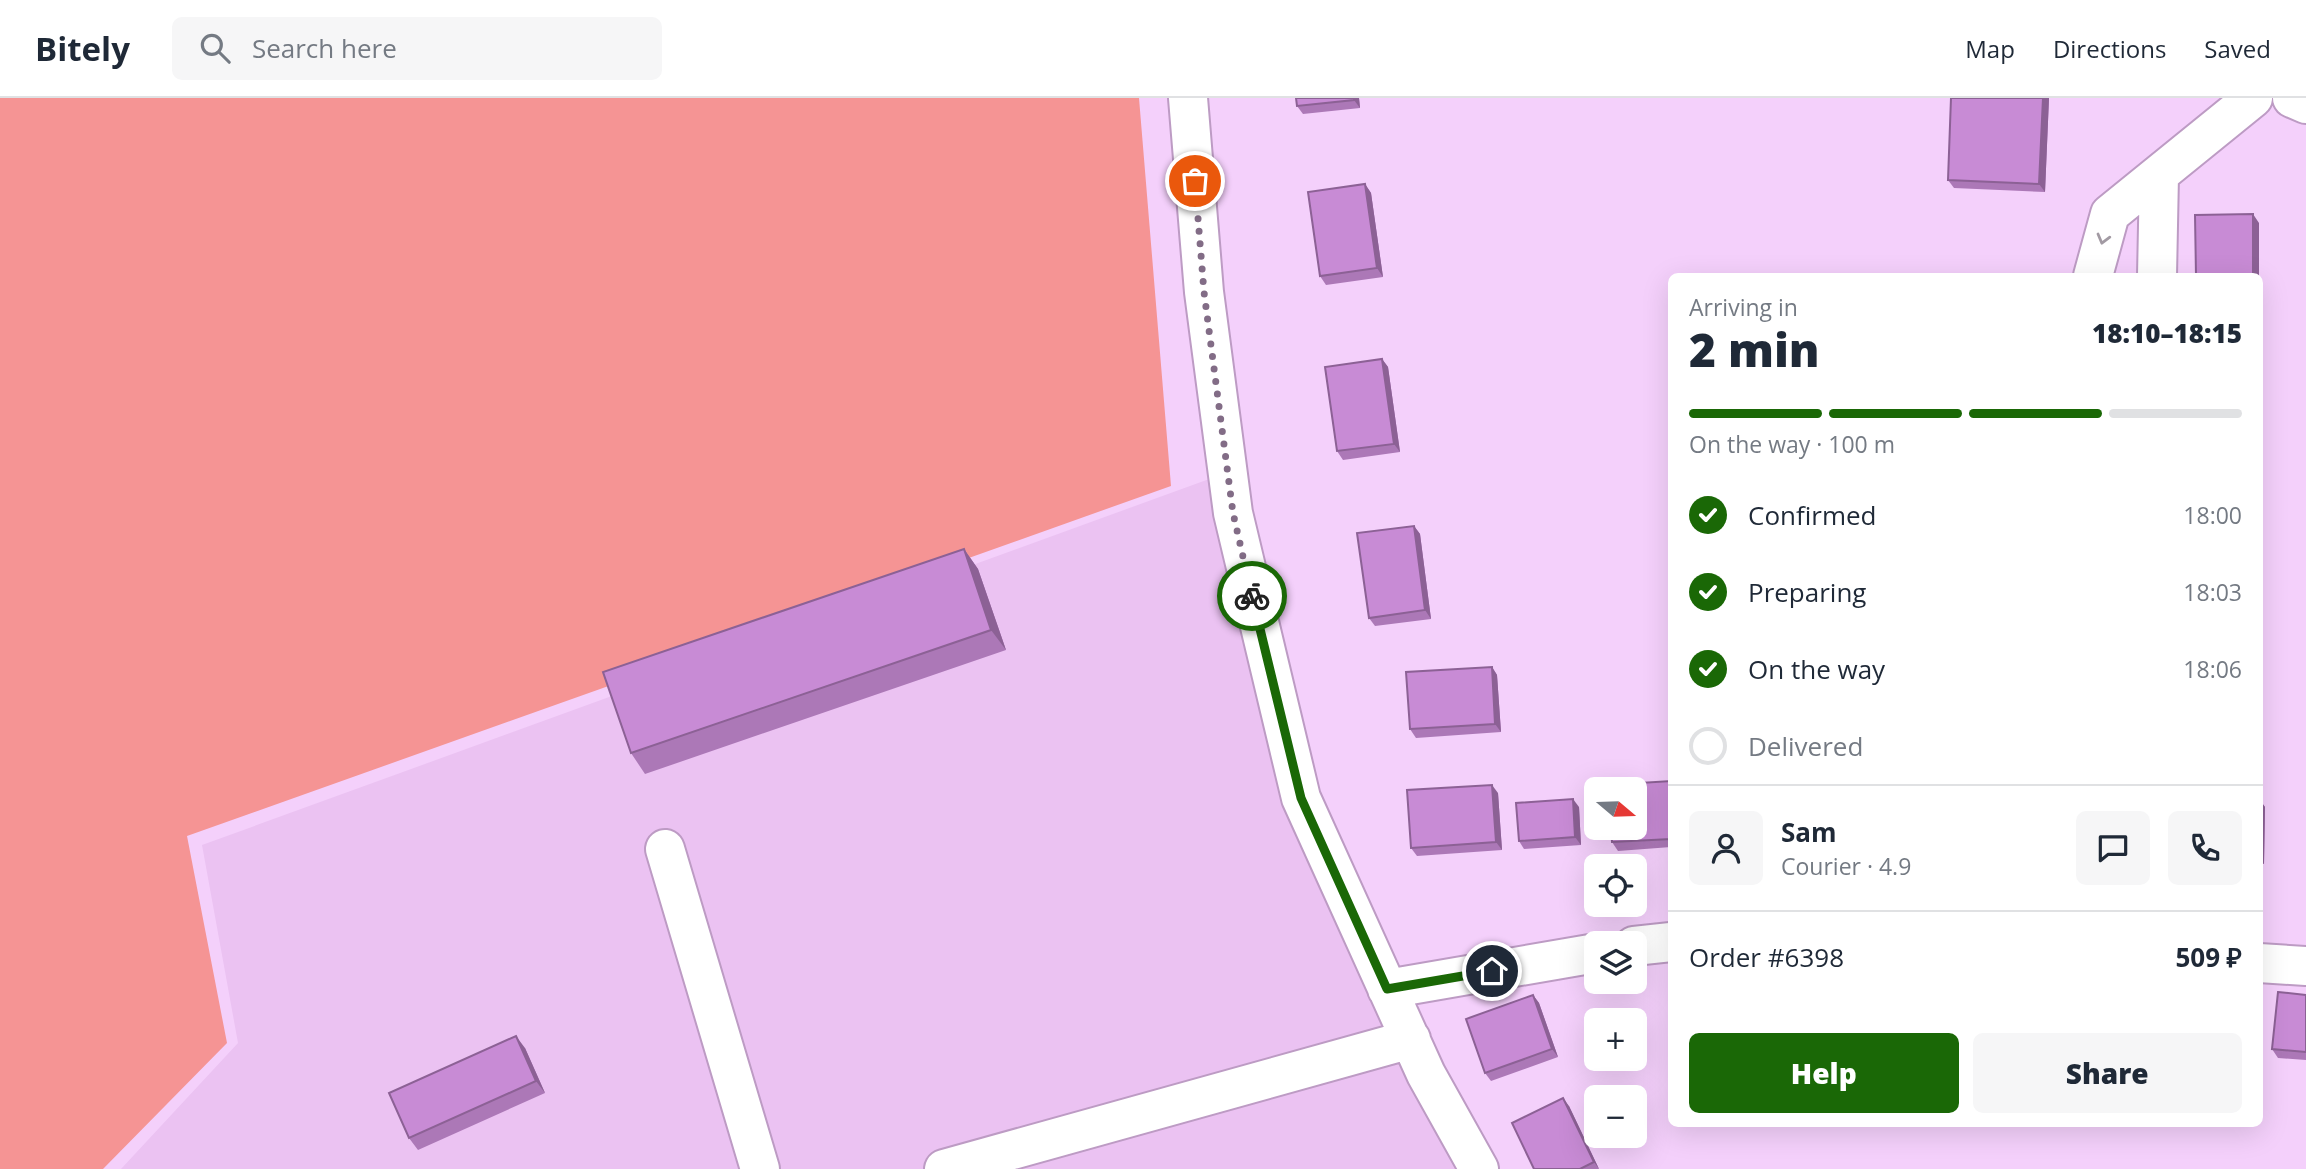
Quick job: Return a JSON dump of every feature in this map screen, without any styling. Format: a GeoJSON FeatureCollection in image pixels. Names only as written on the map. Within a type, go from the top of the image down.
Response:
{"type":"FeatureCollection","features":[{"type":"Feature","properties":{"kind":"street"},"geometry":{"type":"LineString","coordinates":[[1188,98],[1204,292],[1233,513],[1301,798],[1426,1074],[1479,1169]]}},
{"type":"Feature","properties":{"kind":"street"},"geometry":{"type":"LineString","coordinates":[[2094,273],[2110,214],[2253,98]]}},
{"type":"Feature","properties":{"kind":"street"},"geometry":{"type":"LineString","coordinates":[[2292,98],[2306,104]]}},
{"type":"Feature","properties":{"kind":"street"},"geometry":{"type":"LineString","coordinates":[[2157,273],[2159,175]]}},
{"type":"Feature","properties":{"kind":"street"},"geometry":{"type":"LineString","coordinates":[[665,849],[760,1169]]}},
{"type":"Feature","properties":{"kind":"street"},"geometry":{"type":"LineString","coordinates":[[1647,945],[1668,942]]}},
{"type":"Feature","properties":{"kind":"street"},"geometry":{"type":"LineString","coordinates":[[1387,989],[1584,955]]}},
{"type":"Feature","properties":{"kind":"street"},"geometry":{"type":"LineString","coordinates":[[2263,963],[2306,966]]}},
{"type":"Feature","properties":{"kind":"street"},"geometry":{"type":"LineString","coordinates":[[943,1169],[1410,1039]]}},
{"type":"Feature","properties":{"kind":"shaded area"},"geometry":{"type":"Polygon","coordinates":[[[0,98],[1139,98],[1171,486],[187,836],[227,1043],[103,1169],[0,1169],[0,98]]]}},
{"type":"Feature","properties":{"kind":"shaded area"},"geometry":{"type":"Polygon","coordinates":[[[1212,478],[1287,803],[1465,1169],[121,1169],[238,1043],[202,845],[1212,478]]]}},
{"type":"Feature","properties":{"kind":"building"},"geometry":{"type":"Polygon","coordinates":[[[1296,98],[1354,98],[1354,100],[1297,106],[1296,98]]]}},
{"type":"Feature","properties":{"kind":"building"},"geometry":{"type":"Polygon","coordinates":[[[1951,98],[2043,98],[2039,184],[1948,180],[1951,98]]]}},
{"type":"Feature","properties":{"kind":"building"},"geometry":{"type":"Polygon","coordinates":[[[1365,184],[1377,268],[1320,276],[1308,192],[1365,184]]]}},
{"type":"Feature","properties":{"kind":"building"},"geometry":{"type":"Polygon","coordinates":[[[2253,214],[2253,273],[2196,273],[2195,215],[2253,214]]]}},
{"type":"Feature","properties":{"kind":"building"},"geometry":{"type":"Polygon","coordinates":[[[1382,359],[1394,444],[1337,451],[1325,367],[1382,359]]]}},
{"type":"Feature","properties":{"kind":"building"},"geometry":{"type":"Polygon","coordinates":[[[1414,526],[1425,610],[1369,618],[1357,533],[1414,526]]]}},
{"type":"Feature","properties":{"kind":"building"},"geometry":{"type":"Polygon","coordinates":[[[964,549],[991,630],[631,753],[603,672],[964,549]]]}},
{"type":"Feature","properties":{"kind":"building"},"geometry":{"type":"Polygon","coordinates":[[[1492,667],[1495,724],[1410,729],[1406,672],[1492,667]]]}},
{"type":"Feature","properties":{"kind":"building"},"geometry":{"type":"Polygon","coordinates":[[[1668,781],[1668,839],[1612,842],[1647,840],[1647,783],[1668,781]]]}},
{"type":"Feature","properties":{"kind":"building"},"geometry":{"type":"Polygon","coordinates":[[[1492,785],[1496,842],[1411,848],[1407,790],[1492,785]]]}},
{"type":"Feature","properties":{"kind":"building"},"geometry":{"type":"Polygon","coordinates":[[[1573,799],[1575,837],[1519,841],[1516,803],[1573,799]]]}},
{"type":"Feature","properties":{"kind":"building"},"geometry":{"type":"Polygon","coordinates":[[[2278,992],[2306,995],[2306,1052],[2272,1049],[2278,992]]]}},
{"type":"Feature","properties":{"kind":"building"},"geometry":{"type":"Polygon","coordinates":[[[1533,995],[1552,1049],[1485,1073],[1466,1019],[1533,995]]]}},
{"type":"Feature","properties":{"kind":"building"},"geometry":{"type":"Polygon","coordinates":[[[516,1036],[536,1081],[409,1138],[389,1093],[516,1036]]]}},
{"type":"Feature","properties":{"kind":"building"},"geometry":{"type":"Polygon","coordinates":[[[1563,1098],[1584,1141],[1584,1148],[1587,1148],[1594,1162],[1580,1169],[1534,1169],[1512,1123],[1563,1098]]]}},
{"type":"Feature","properties":{"kind":"way so far"},"geometry":{"type":"LineString","coordinates":[[1195,181],[1204,292],[1233,513],[1252,596]]}},
{"type":"Feature","properties":{"kind":"route"},"geometry":{"type":"LineString","coordinates":[[1252,596],[1301,798],[1387,989],[1492,971]]}}]}
